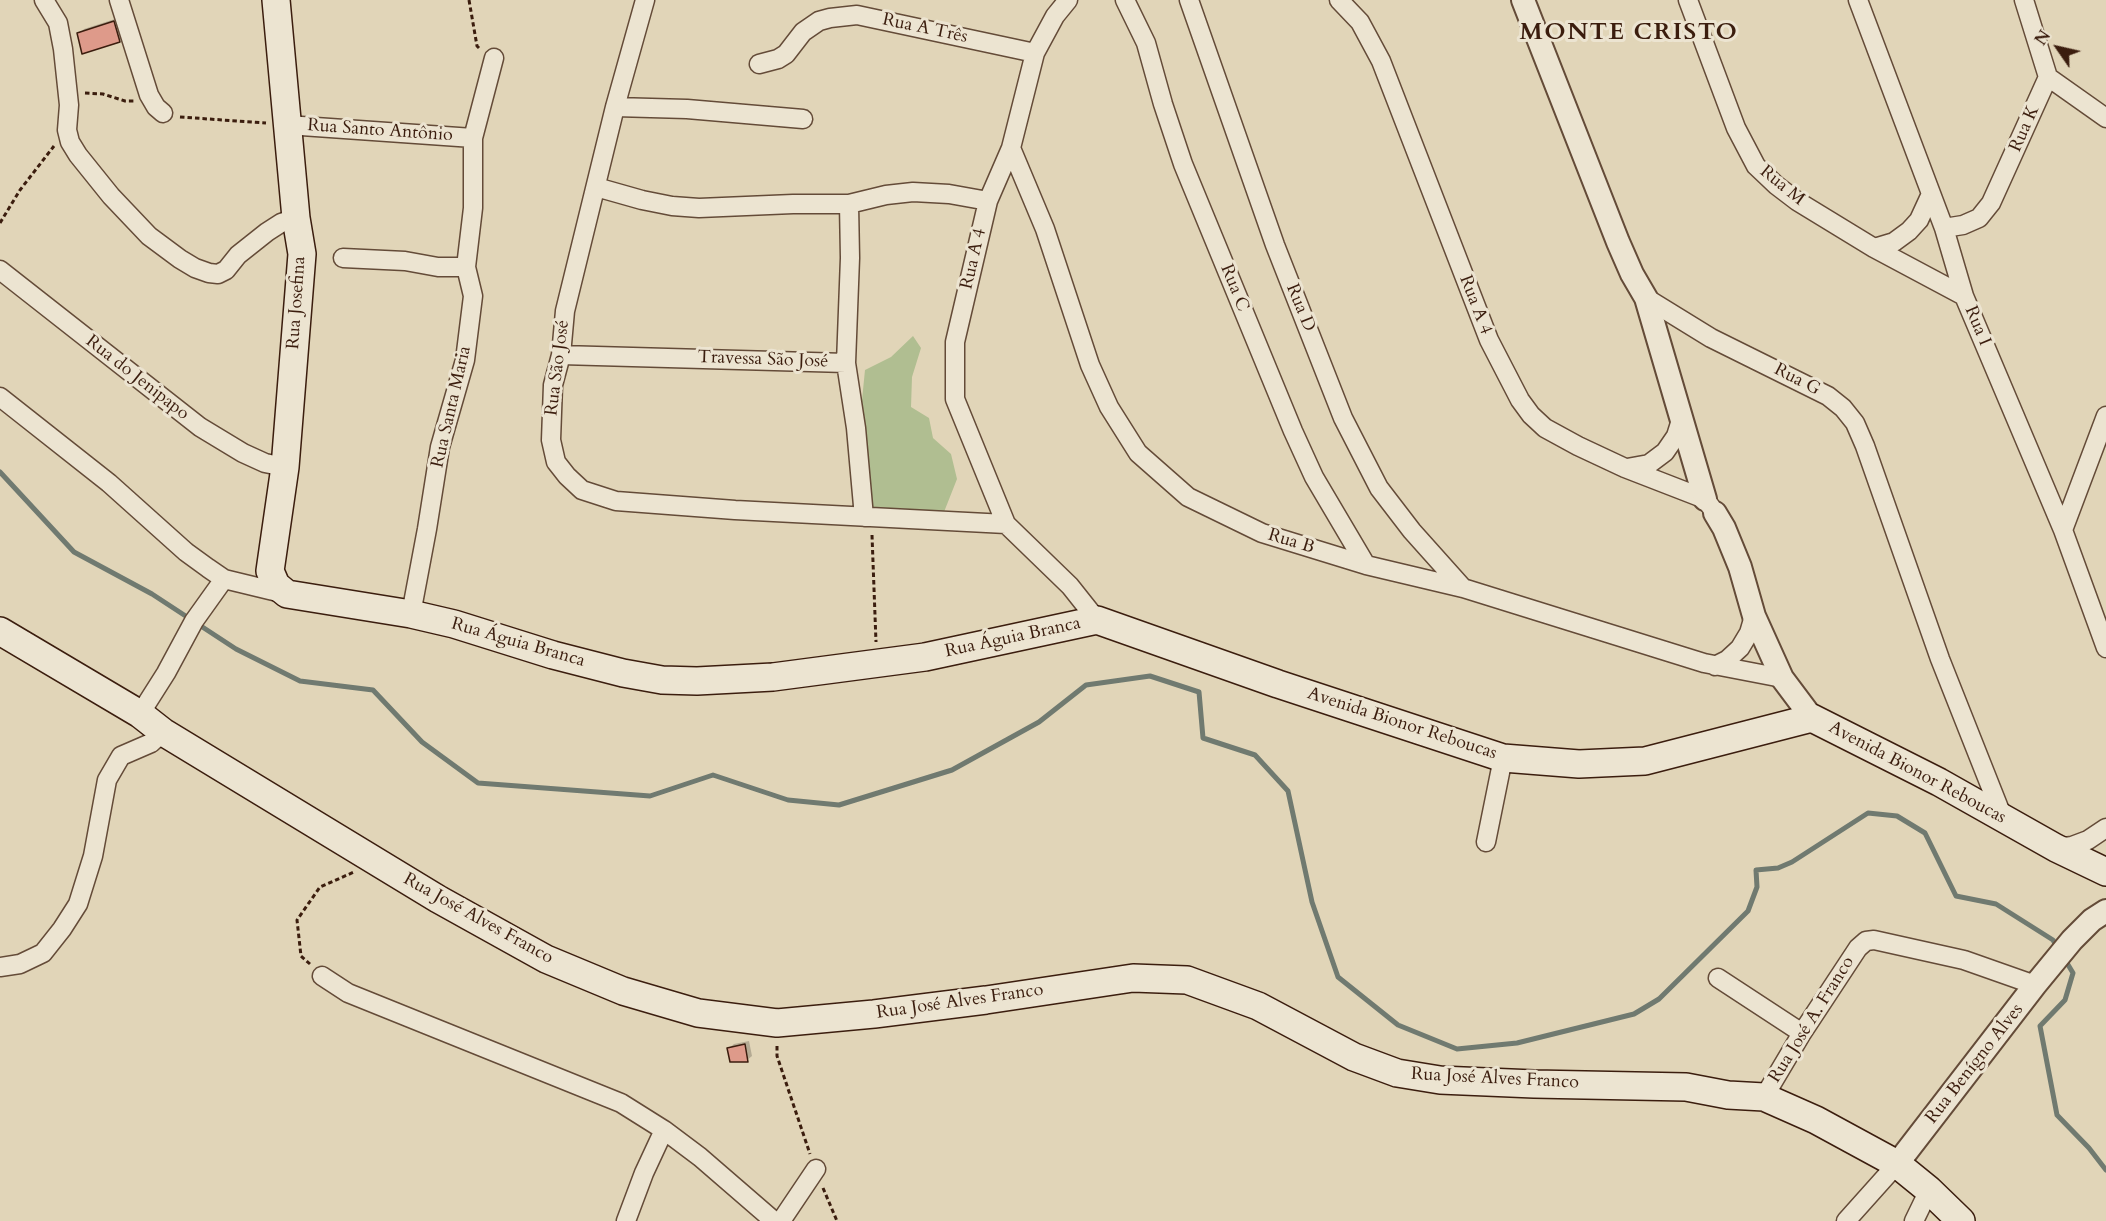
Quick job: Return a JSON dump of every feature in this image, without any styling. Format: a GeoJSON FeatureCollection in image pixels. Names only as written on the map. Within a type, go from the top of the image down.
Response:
{"type":"FeatureCollection","features":[{"type":"Feature","properties":{"kind":"main road","name":"Rua Josefina"},"geometry":{"type":"LineString","coordinates":[[276,0],[296,218],[302,254],[285,467],[270,571],[276,585],[287,594]]}},
{"type":"Feature","properties":{"kind":"main road","name":"Rua Águia Branca"},"geometry":{"type":"LineString","coordinates":[[287,594],[411,614],[454,624],[553,655],[623,673],[662,680],[697,681],[773,677],[925,657],[1097,620]]}},
{"type":"Feature","properties":{"kind":"main road","name":"Avenida Bionor Reboucas"},"geometry":{"type":"LineString","coordinates":[[1097,620],[1278,684],[1503,758],[1579,764],[1645,761],[1812,718],[1939,782],[2056,848],[2106,872]]}},
{"type":"Feature","properties":{"kind":"main road","name":"Rua José Alves Franco"},"geometry":{"type":"LineString","coordinates":[[0,631],[140,714],[163,732],[438,899],[546,959],[623,991],[698,1013],[777,1023],[986,1000],[1133,978],[1187,980],[1258,1006],[1354,1057],[1397,1073],[1452,1080],[1686,1087],[1728,1095],[1764,1097],[1816,1120],[1897,1164],[1929,1190],[1961,1221]]}},
{"type":"Feature","properties":{"kind":"street"},"geometry":{"type":"LineString","coordinates":[[44,0],[58,23],[69,105],[67,130],[70,142],[111,196],[149,236],[180,259],[209,273],[218,274],[226,270],[238,255],[267,231],[280,223],[296,218]]}},
{"type":"Feature","properties":{"kind":"street"},"geometry":{"type":"LineString","coordinates":[[119,0],[149,95],[163,114]]}},
{"type":"Feature","properties":{"kind":"street","name":"Rua São José"},"geometry":{"type":"LineString","coordinates":[[645,0],[615,107],[565,311],[561,355],[553,385],[551,440],[556,462],[582,490],[616,501],[868,518],[1006,524]]}},
{"type":"Feature","properties":{"kind":"street","name":"Rua A 4"},"geometry":{"type":"LineString","coordinates":[[1006,524],[955,399],[955,342],[988,201],[1011,148],[1035,53],[1055,16],[1068,0]]}},
{"type":"Feature","properties":{"kind":"street","name":"Rua C"},"geometry":{"type":"LineString","coordinates":[[1125,0],[1146,43],[1183,164],[1293,431],[1314,477],[1366,565]]}},
{"type":"Feature","properties":{"kind":"street","name":"Rua D"},"geometry":{"type":"LineString","coordinates":[[1189,0],[1275,245],[1343,418],[1378,488],[1412,531],[1463,588]]}},
{"type":"Feature","properties":{"kind":"street","name":"Rua A 4"},"geometry":{"type":"LineString","coordinates":[[1340,0],[1360,22],[1381,61],[1489,340],[1520,400],[1531,416],[1545,428],[1578,446],[1710,506]]}},
{"type":"Feature","properties":{"kind":"street","name":"Rua G"},"geometry":{"type":"LineString","coordinates":[[1523,0],[1618,242],[1646,298],[1711,338],[1828,396],[1843,408],[1855,423],[1940,659],[2003,818]]}},
{"type":"Feature","properties":{"kind":"street","name":"Rua M"},"geometry":{"type":"LineString","coordinates":[[1688,0],[1736,128],[1756,166],[1797,201],[1874,248],[1964,296]]}},
{"type":"Feature","properties":{"kind":"street","name":"Rua I"},"geometry":{"type":"LineString","coordinates":[[1858,0],[1944,228],[1964,296],[2063,530],[2106,648]]}},
{"type":"Feature","properties":{"kind":"street"},"geometry":{"type":"LineString","coordinates":[[2024,0],[2048,77],[2106,118]]}},
{"type":"Feature","properties":{"kind":"street","name":"Rua A Três"},"geometry":{"type":"LineString","coordinates":[[759,64],[778,59],[786,54],[803,32],[819,21],[857,15],[1035,53]]}},
{"type":"Feature","properties":{"kind":"street","name":"Rua Santa Maria"},"geometry":{"type":"LineString","coordinates":[[411,614],[440,447],[465,360],[473,296],[466,267],[473,208],[473,138],[494,58]]}},
{"type":"Feature","properties":{"kind":"street","name":"Rua K"},"geometry":{"type":"LineString","coordinates":[[1944,228],[1963,225],[1979,218],[1991,203],[2048,77]]}},
{"type":"Feature","properties":{"kind":"street"},"geometry":{"type":"LineString","coordinates":[[615,107],[687,109],[803,119]]}},
{"type":"Feature","properties":{"kind":"street","name":"Rua Santo Antônio"},"geometry":{"type":"LineString","coordinates":[[287,125],[473,138]]}},
{"type":"Feature","properties":{"kind":"street","name":"Rua B"},"geometry":{"type":"LineString","coordinates":[[1011,148],[1045,229],[1090,364],[1109,407],[1138,453],[1188,498],[1262,533],[1366,565],[1463,588],[1715,666],[1782,678]]}},
{"type":"Feature","properties":{"kind":"street"},"geometry":{"type":"LineString","coordinates":[[596,187],[642,200],[699,208],[849,204],[886,195],[914,192],[949,194],[988,201]]}},
{"type":"Feature","properties":{"kind":"street"},"geometry":{"type":"LineString","coordinates":[[1874,248],[1894,242],[1908,231],[1919,220],[1931,194]]}},
{"type":"Feature","properties":{"kind":"street"},"geometry":{"type":"LineString","coordinates":[[846,363],[850,258],[849,204]]}},
{"type":"Feature","properties":{"kind":"street"},"geometry":{"type":"LineString","coordinates":[[343,258],[405,261],[438,267],[466,267]]}},
{"type":"Feature","properties":{"kind":"street","name":"Rua do Jenipapo"},"geometry":{"type":"LineString","coordinates":[[0,270],[200,428],[243,453],[265,463],[285,467]]}},
{"type":"Feature","properties":{"kind":"street"},"geometry":{"type":"LineString","coordinates":[[1646,298],[1710,506],[1724,528],[1740,567],[1754,616],[1782,678],[1812,718]]}},
{"type":"Feature","properties":{"kind":"street","name":"Travessa São José"},"geometry":{"type":"LineString","coordinates":[[561,355],[846,363],[868,518]]}},
{"type":"Feature","properties":{"kind":"street","name":"Rua Águia Branca"},"geometry":{"type":"LineString","coordinates":[[0,397],[109,483],[186,552],[224,579],[287,594]]}},
{"type":"Feature","properties":{"kind":"street"},"geometry":{"type":"LineString","coordinates":[[2063,530],[2106,416]]}},
{"type":"Feature","properties":{"kind":"street"},"geometry":{"type":"LineString","coordinates":[[1625,468],[1649,464],[1665,452],[1676,436],[1682,417]]}},
{"type":"Feature","properties":{"kind":"street"},"geometry":{"type":"LineString","coordinates":[[1006,524],[1083,600],[1097,620]]}},
{"type":"Feature","properties":{"kind":"street"},"geometry":{"type":"LineString","coordinates":[[140,714],[166,673],[194,621],[224,579]]}},
{"type":"Feature","properties":{"kind":"street"},"geometry":{"type":"LineString","coordinates":[[1715,666],[1740,648],[1749,633],[1754,616]]}},
{"type":"Feature","properties":{"kind":"street"},"geometry":{"type":"LineString","coordinates":[[0,967],[20,964],[43,953],[62,930],[78,904],[93,856],[107,780],[120,756],[151,743],[163,732]]}},
{"type":"Feature","properties":{"kind":"street"},"geometry":{"type":"LineString","coordinates":[[1486,842],[1503,758]]}},
{"type":"Feature","properties":{"kind":"street"},"geometry":{"type":"LineString","coordinates":[[2056,848],[2072,846],[2088,840],[2106,828]]}},
{"type":"Feature","properties":{"kind":"street","name":"Rua Benígno Alves"},"geometry":{"type":"LineString","coordinates":[[1846,1221],[1897,1164],[2072,940],[2092,920],[2106,911]]}},
{"type":"Feature","properties":{"kind":"street","name":"Rua José A. Franco"},"geometry":{"type":"LineString","coordinates":[[1764,1097],[1802,1033],[1858,948],[1866,941],[1874,940],[1964,960],[2035,986]]}},
{"type":"Feature","properties":{"kind":"street"},"geometry":{"type":"LineString","coordinates":[[322,976],[348,993],[621,1103],[664,1130],[726,1178],[774,1221]]}},
{"type":"Feature","properties":{"kind":"street"},"geometry":{"type":"LineString","coordinates":[[1718,978],[1802,1033]]}},
{"type":"Feature","properties":{"kind":"street"},"geometry":{"type":"LineString","coordinates":[[626,1221],[644,1173],[664,1130]]}},
{"type":"Feature","properties":{"kind":"street"},"geometry":{"type":"LineString","coordinates":[[781,1221],[816,1169]]}},
{"type":"Feature","properties":{"kind":"street"},"geometry":{"type":"LineString","coordinates":[[1914,1221],[1929,1190]]}},
{"type":"Feature","properties":{"kind":"path"},"geometry":{"type":"LineString","coordinates":[[469,0],[477,46],[494,58]]}},
{"type":"Feature","properties":{"kind":"path"},"geometry":{"type":"LineString","coordinates":[[69,105],[84,93],[103,94],[125,101],[139,101],[149,95]]}},
{"type":"Feature","properties":{"kind":"path"},"geometry":{"type":"LineString","coordinates":[[163,114],[174,117],[287,125]]}},
{"type":"Feature","properties":{"kind":"path"},"geometry":{"type":"LineString","coordinates":[[0,223],[20,190],[67,130]]}},
{"type":"Feature","properties":{"kind":"path"},"geometry":{"type":"LineString","coordinates":[[868,518],[876,662]]}},
{"type":"Feature","properties":{"kind":"path"},"geometry":{"type":"LineString","coordinates":[[322,976],[301,956],[297,920],[320,887],[357,871],[365,855]]}},
{"type":"Feature","properties":{"kind":"path"},"geometry":{"type":"LineString","coordinates":[[777,1023],[777,1056],[816,1169],[837,1221]]}},
{"type":"Feature","properties":{"kind":"green space"},"geometry":{"type":"Polygon","coordinates":[[[913,336],[921,348],[912,377],[911,407],[929,418],[933,438],[951,454],[957,479],[944,512],[870,507],[861,410],[865,370],[891,357],[913,336]]]}},
{"type":"Feature","properties":{"kind":"building"},"geometry":{"type":"Polygon","coordinates":[[[114,21],[120,42],[82,54],[77,33],[114,21]]]}},
{"type":"Feature","properties":{"kind":"building"},"geometry":{"type":"Polygon","coordinates":[[[745,1044],[748,1062],[730,1062],[727,1048],[745,1044]]]}},
{"type":"Feature","properties":{"kind":"waterway"},"geometry":{"type":"LineString","coordinates":[[0,472],[74,552],[152,594],[236,649],[300,681],[373,690],[422,742],[478,783],[650,796],[713,775],[788,800],[839,805],[952,770],[1039,722],[1086,685],[1150,676],[1199,692],[1203,738],[1255,755],[1288,791],[1312,902],[1338,977],[1398,1025],[1457,1049],[1517,1043],[1634,1014],[1659,999],[1748,911],[1757,887],[1756,870],[1778,868],[1792,862],[1868,813],[1897,816],[1925,833],[1956,896],[1996,904],[2053,940],[2057,947]]}},
{"type":"Feature","properties":{"kind":"waterway"},"geometry":{"type":"LineString","coordinates":[[2064,958],[2073,973],[2065,1000],[2040,1026],[2057,1115],[2089,1148],[2106,1170]]}},
{"type":"Feature","properties":{"kind":"district","name":"MONTE CRISTO"},"geometry":{"type":"Point","coordinates":[1629,33]}}]}
